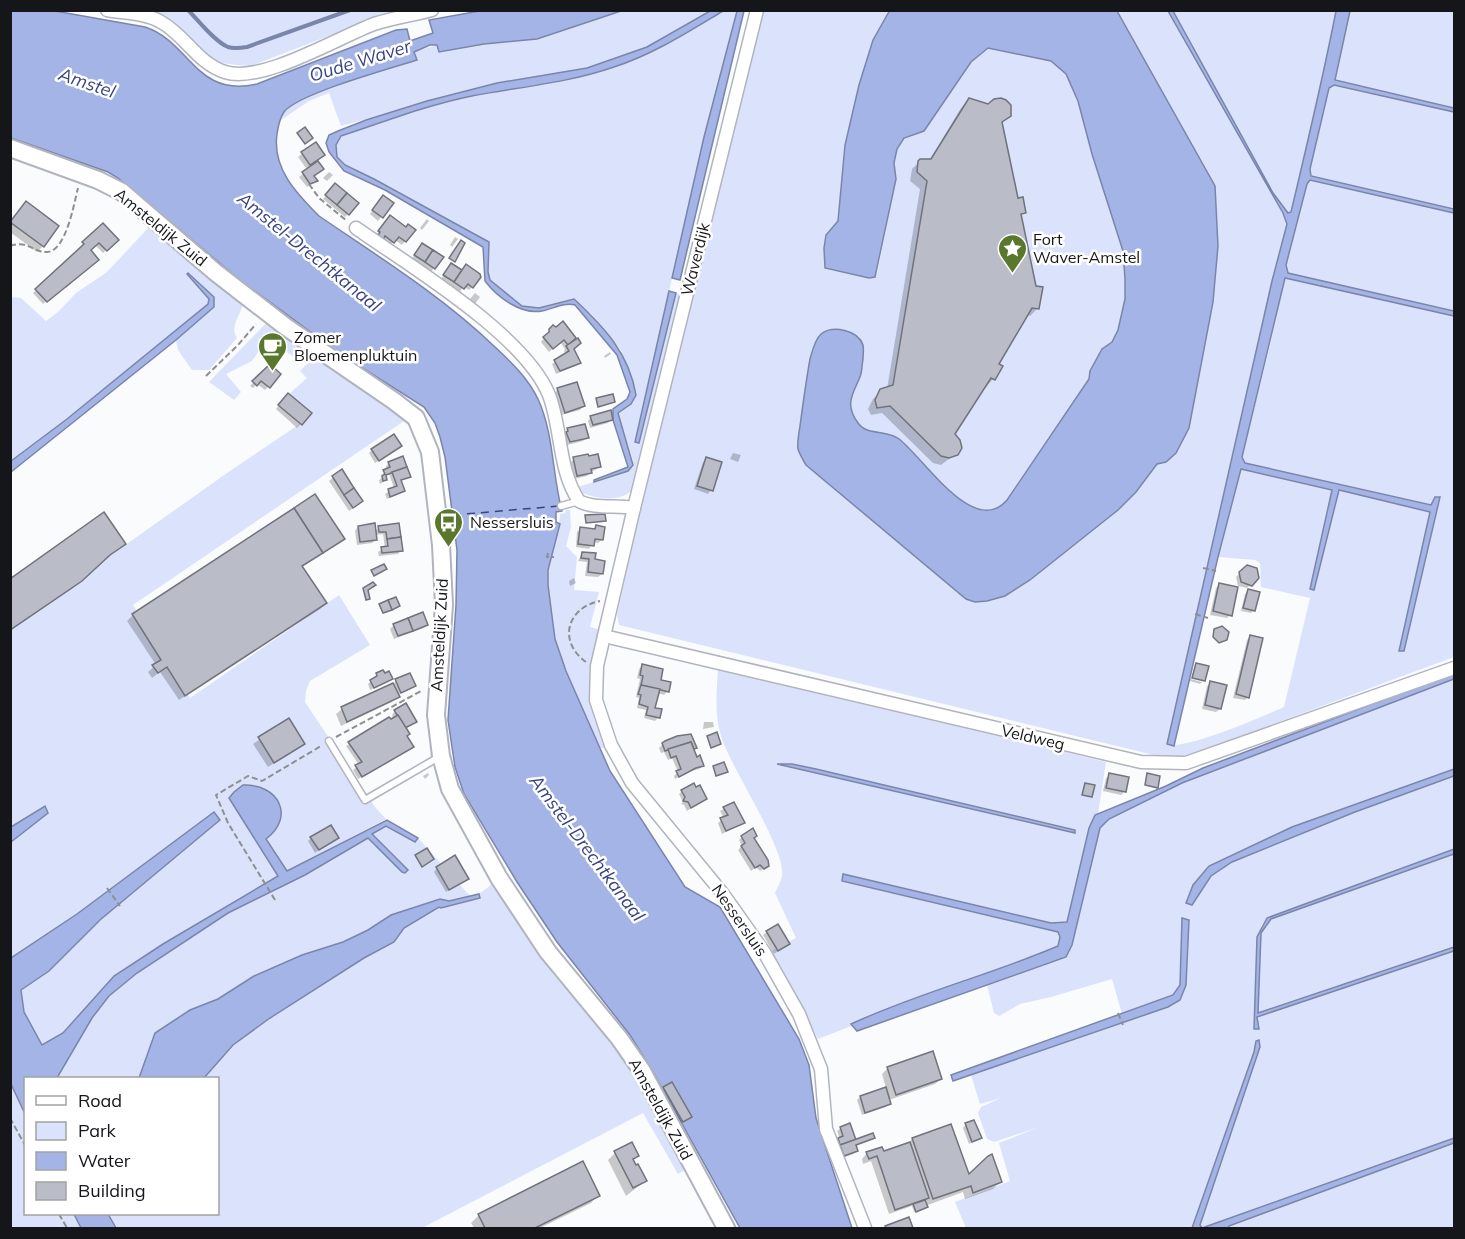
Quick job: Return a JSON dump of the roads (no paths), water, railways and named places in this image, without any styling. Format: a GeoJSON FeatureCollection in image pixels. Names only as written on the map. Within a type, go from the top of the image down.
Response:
{"type":"FeatureCollection","features":[{"type":"Feature","properties":{"kind":"street"},"geometry":{"type":"LineString","coordinates":[[107,10],[150,17],[161,22],[212,67],[231,75],[240,76],[270,69],[376,24],[432,10]]}},
{"type":"Feature","properties":{"kind":"street","name":"Waverdijk"},"geometry":{"type":"LineString","coordinates":[[634,508],[757,10]]}},
{"type":"Feature","properties":{"kind":"street","name":"Amsteldijk Zuid"},"geometry":{"type":"LineString","coordinates":[[10,148],[111,186],[132,199],[206,264],[266,312],[416,418],[430,452],[445,516],[444,605],[436,715],[441,756],[450,789],[499,878],[548,952],[619,1038],[642,1071],[726,1228]]}},
{"type":"Feature","properties":{"kind":"street"},"geometry":{"type":"LineString","coordinates":[[356,228],[468,307],[507,340],[537,374],[549,395],[569,483],[579,501],[590,505],[619,505],[634,508]]}},
{"type":"Feature","properties":{"kind":"street","name":"Nessersluis"},"geometry":{"type":"LineString","coordinates":[[634,508],[597,666],[596,700],[611,745],[632,783],[723,894],[764,952],[799,1014],[821,1069],[826,1129],[865,1228]]}},
{"type":"Feature","properties":{"kind":"street","name":"Veldweg"},"geometry":{"type":"LineString","coordinates":[[604,636],[1141,762],[1186,763],[1455,668]]}},
{"type":"Feature","properties":{"kind":"lane"},"geometry":{"type":"LineString","coordinates":[[561,506],[579,501]]}},
{"type":"Feature","properties":{"kind":"lane"},"geometry":{"type":"LineString","coordinates":[[329,741],[365,800],[441,756]]}},
{"type":"Feature","properties":{"kind":"water"},"geometry":{"type":"Polygon","coordinates":[[[485,10],[621,11],[537,39],[484,44],[439,52],[437,45],[430,45],[414,52],[417,60],[307,97],[292,105],[281,117],[276,146],[278,158],[294,189],[319,216],[410,278],[475,328],[507,358],[534,391],[547,426],[562,511],[556,512],[556,522],[560,524],[548,570],[548,585],[555,639],[566,671],[610,771],[685,887],[720,907],[799,1039],[809,1065],[816,1118],[852,1228],[740,1228],[630,1035],[557,942],[517,882],[464,794],[455,767],[448,720],[456,605],[457,550],[445,457],[435,423],[424,407],[342,355],[241,281],[118,178],[108,172],[11,138],[11,11],[55,11],[145,27],[160,34],[173,44],[206,76],[220,83],[236,86],[257,84],[396,30],[407,29],[410,41],[433,33],[429,20],[485,10]]]}},
{"type":"Feature","properties":{"kind":"water"},"geometry":{"type":"Polygon","coordinates":[[[890,10],[1117,11],[1215,186],[1218,246],[1213,302],[1189,428],[1176,453],[1166,462],[1157,464],[1136,492],[1118,510],[1030,580],[1005,596],[987,601],[975,602],[966,599],[806,465],[798,449],[798,440],[814,346],[821,334],[826,331],[845,330],[856,336],[863,345],[861,373],[851,399],[851,410],[858,423],[866,430],[888,434],[899,439],[950,491],[965,503],[980,509],[994,509],[1007,500],[1089,379],[1090,371],[1102,349],[1112,342],[1118,330],[1125,299],[1123,251],[1092,154],[1078,101],[1066,74],[1051,61],[988,48],[971,62],[924,131],[904,138],[897,149],[894,163],[896,179],[875,277],[869,278],[825,268],[826,235],[838,221],[845,145],[859,85],[873,40],[890,10]]]}},
{"type":"Feature","properties":{"kind":"water"},"geometry":{"type":"Polygon","coordinates":[[[710,11],[723,11],[670,42],[629,62],[579,77],[439,104],[341,136],[336,145],[337,157],[345,165],[489,242],[490,280],[522,306],[539,308],[574,299],[614,342],[628,366],[636,395],[631,404],[618,413],[633,465],[628,471],[594,482],[594,480],[628,467],[613,420],[613,409],[627,399],[630,392],[617,355],[575,305],[567,304],[534,312],[510,304],[503,299],[485,281],[483,247],[385,190],[344,171],[329,152],[326,143],[329,135],[338,131],[427,101],[497,83],[587,68],[647,47],[710,11]]]}},
{"type":"Feature","properties":{"kind":"water"},"geometry":{"type":"Polygon","coordinates":[[[737,11],[744,11],[680,280],[672,278],[704,137],[737,11]]]}},
{"type":"Feature","properties":{"kind":"water"},"geometry":{"type":"Polygon","coordinates":[[[1168,11],[1173,11],[1273,193],[1288,213],[1291,212],[1297,187],[1336,11],[1350,11],[1335,80],[1454,108],[1454,112],[1334,85],[1329,88],[1310,169],[1311,176],[1454,209],[1454,213],[1310,180],[1307,184],[1286,265],[1288,273],[1454,311],[1454,316],[1285,278],[1242,457],[1245,463],[1431,505],[1435,497],[1440,497],[1404,651],[1399,651],[1430,512],[1339,490],[1314,590],[1310,589],[1332,490],[1241,469],[1174,746],[1167,744],[1287,224],[1283,213],[1168,11]]]}},
{"type":"Feature","properties":{"kind":"water"},"geometry":{"type":"Polygon","coordinates":[[[188,273],[214,297],[214,307],[11,472],[11,461],[67,419],[208,304],[209,299],[188,273]]]}},
{"type":"Feature","properties":{"kind":"water"},"geometry":{"type":"Polygon","coordinates":[[[669,291],[676,293],[639,443],[635,442],[669,291]]]}},
{"type":"Feature","properties":{"kind":"water"},"geometry":{"type":"Polygon","coordinates":[[[1454,673],[1454,679],[1182,783],[1109,819],[1100,828],[1072,945],[1066,957],[857,1031],[851,1024],[1058,946],[1060,937],[1058,932],[842,881],[843,874],[1051,923],[1067,922],[1089,828],[1095,815],[1203,768],[1454,673]]]}},
{"type":"Feature","properties":{"kind":"water"},"geometry":{"type":"Polygon","coordinates":[[[777,764],[792,764],[816,769],[1075,830],[1075,833],[777,764]]]}},
{"type":"Feature","properties":{"kind":"water"},"geometry":{"type":"Polygon","coordinates":[[[1454,769],[1454,776],[1355,812],[1232,862],[1211,876],[1192,905],[1186,903],[1193,885],[1209,866],[1292,827],[1454,769]]]}},
{"type":"Feature","properties":{"kind":"water"},"geometry":{"type":"Polygon","coordinates":[[[243,785],[255,786],[266,790],[279,803],[280,821],[266,839],[287,871],[387,820],[418,838],[415,842],[386,826],[372,834],[408,870],[405,873],[402,872],[368,838],[305,875],[228,913],[137,973],[109,996],[92,1018],[58,1077],[24,1077],[24,1112],[11,1084],[11,958],[77,914],[214,812],[220,820],[100,920],[49,971],[21,990],[24,1012],[42,1045],[63,1033],[114,976],[163,944],[278,876],[229,798],[243,785]]]}},
{"type":"Feature","properties":{"kind":"water"},"geometry":{"type":"Polygon","coordinates":[[[45,806],[48,813],[11,842],[11,827],[45,806]]]}},
{"type":"Feature","properties":{"kind":"water"},"geometry":{"type":"Polygon","coordinates":[[[1454,849],[1454,854],[1271,919],[1261,933],[1258,1013],[1454,947],[1454,951],[1257,1017],[1259,1029],[1254,1029],[1257,937],[1267,918],[1454,849]]]}},
{"type":"Feature","properties":{"kind":"water"},"geometry":{"type":"Polygon","coordinates":[[[479,894],[480,898],[439,907],[404,928],[394,942],[364,958],[270,1018],[233,1045],[205,1077],[139,1077],[155,1033],[190,1010],[218,999],[254,976],[302,955],[343,942],[391,915],[440,899],[449,901],[479,894]]]}},
{"type":"Feature","properties":{"kind":"water"},"geometry":{"type":"Polygon","coordinates":[[[1182,918],[1189,920],[1186,985],[1180,1000],[1168,1007],[953,1081],[951,1075],[1173,995],[1180,985],[1182,918]]]}},
{"type":"Feature","properties":{"kind":"water"},"geometry":{"type":"Polygon","coordinates":[[[1259,1040],[1260,1047],[1200,1225],[1202,1228],[1192,1228],[1256,1041],[1259,1040]]]}},
{"type":"Feature","properties":{"kind":"water"},"geometry":{"type":"Polygon","coordinates":[[[1454,1138],[1454,1143],[1229,1226],[1229,1228],[1202,1228],[1454,1138]]]}},
{"type":"Feature","properties":{"kind":"water"},"geometry":{"type":"Polygon","coordinates":[[[74,1215],[109,1215],[116,1228],[81,1228],[74,1215]]]}},
{"type":"Feature","properties":{"kind":"waterway"},"geometry":{"type":"LineString","coordinates":[[188,10],[218,41],[235,48],[247,47],[350,10]]}},
{"type":"Feature","properties":{"kind":"place","name":"Fort Waver-Amstel"},"geometry":{"type":"Point","coordinates":[1012,274]}},
{"type":"Feature","properties":{"kind":"place","name":"Zomer Bloemenpluktuin"},"geometry":{"type":"Point","coordinates":[273,372]}},
{"type":"Feature","properties":{"kind":"place","name":"Nessersluis"},"geometry":{"type":"Point","coordinates":[449,548]}},
{"type":"Feature","properties":{"kind":"water label","name":"Oude Waver"},"geometry":{"type":"Point","coordinates":[360,61]}},
{"type":"Feature","properties":{"kind":"water label","name":"Amstel"},"geometry":{"type":"Point","coordinates":[87,83]}},
{"type":"Feature","properties":{"kind":"water label","name":"Amstel-Drechtkanaal"},"geometry":{"type":"Point","coordinates":[309,252]}},
{"type":"Feature","properties":{"kind":"water label","name":"Amstel-Drechtkanaal"},"geometry":{"type":"Point","coordinates":[587,848]}}]}
